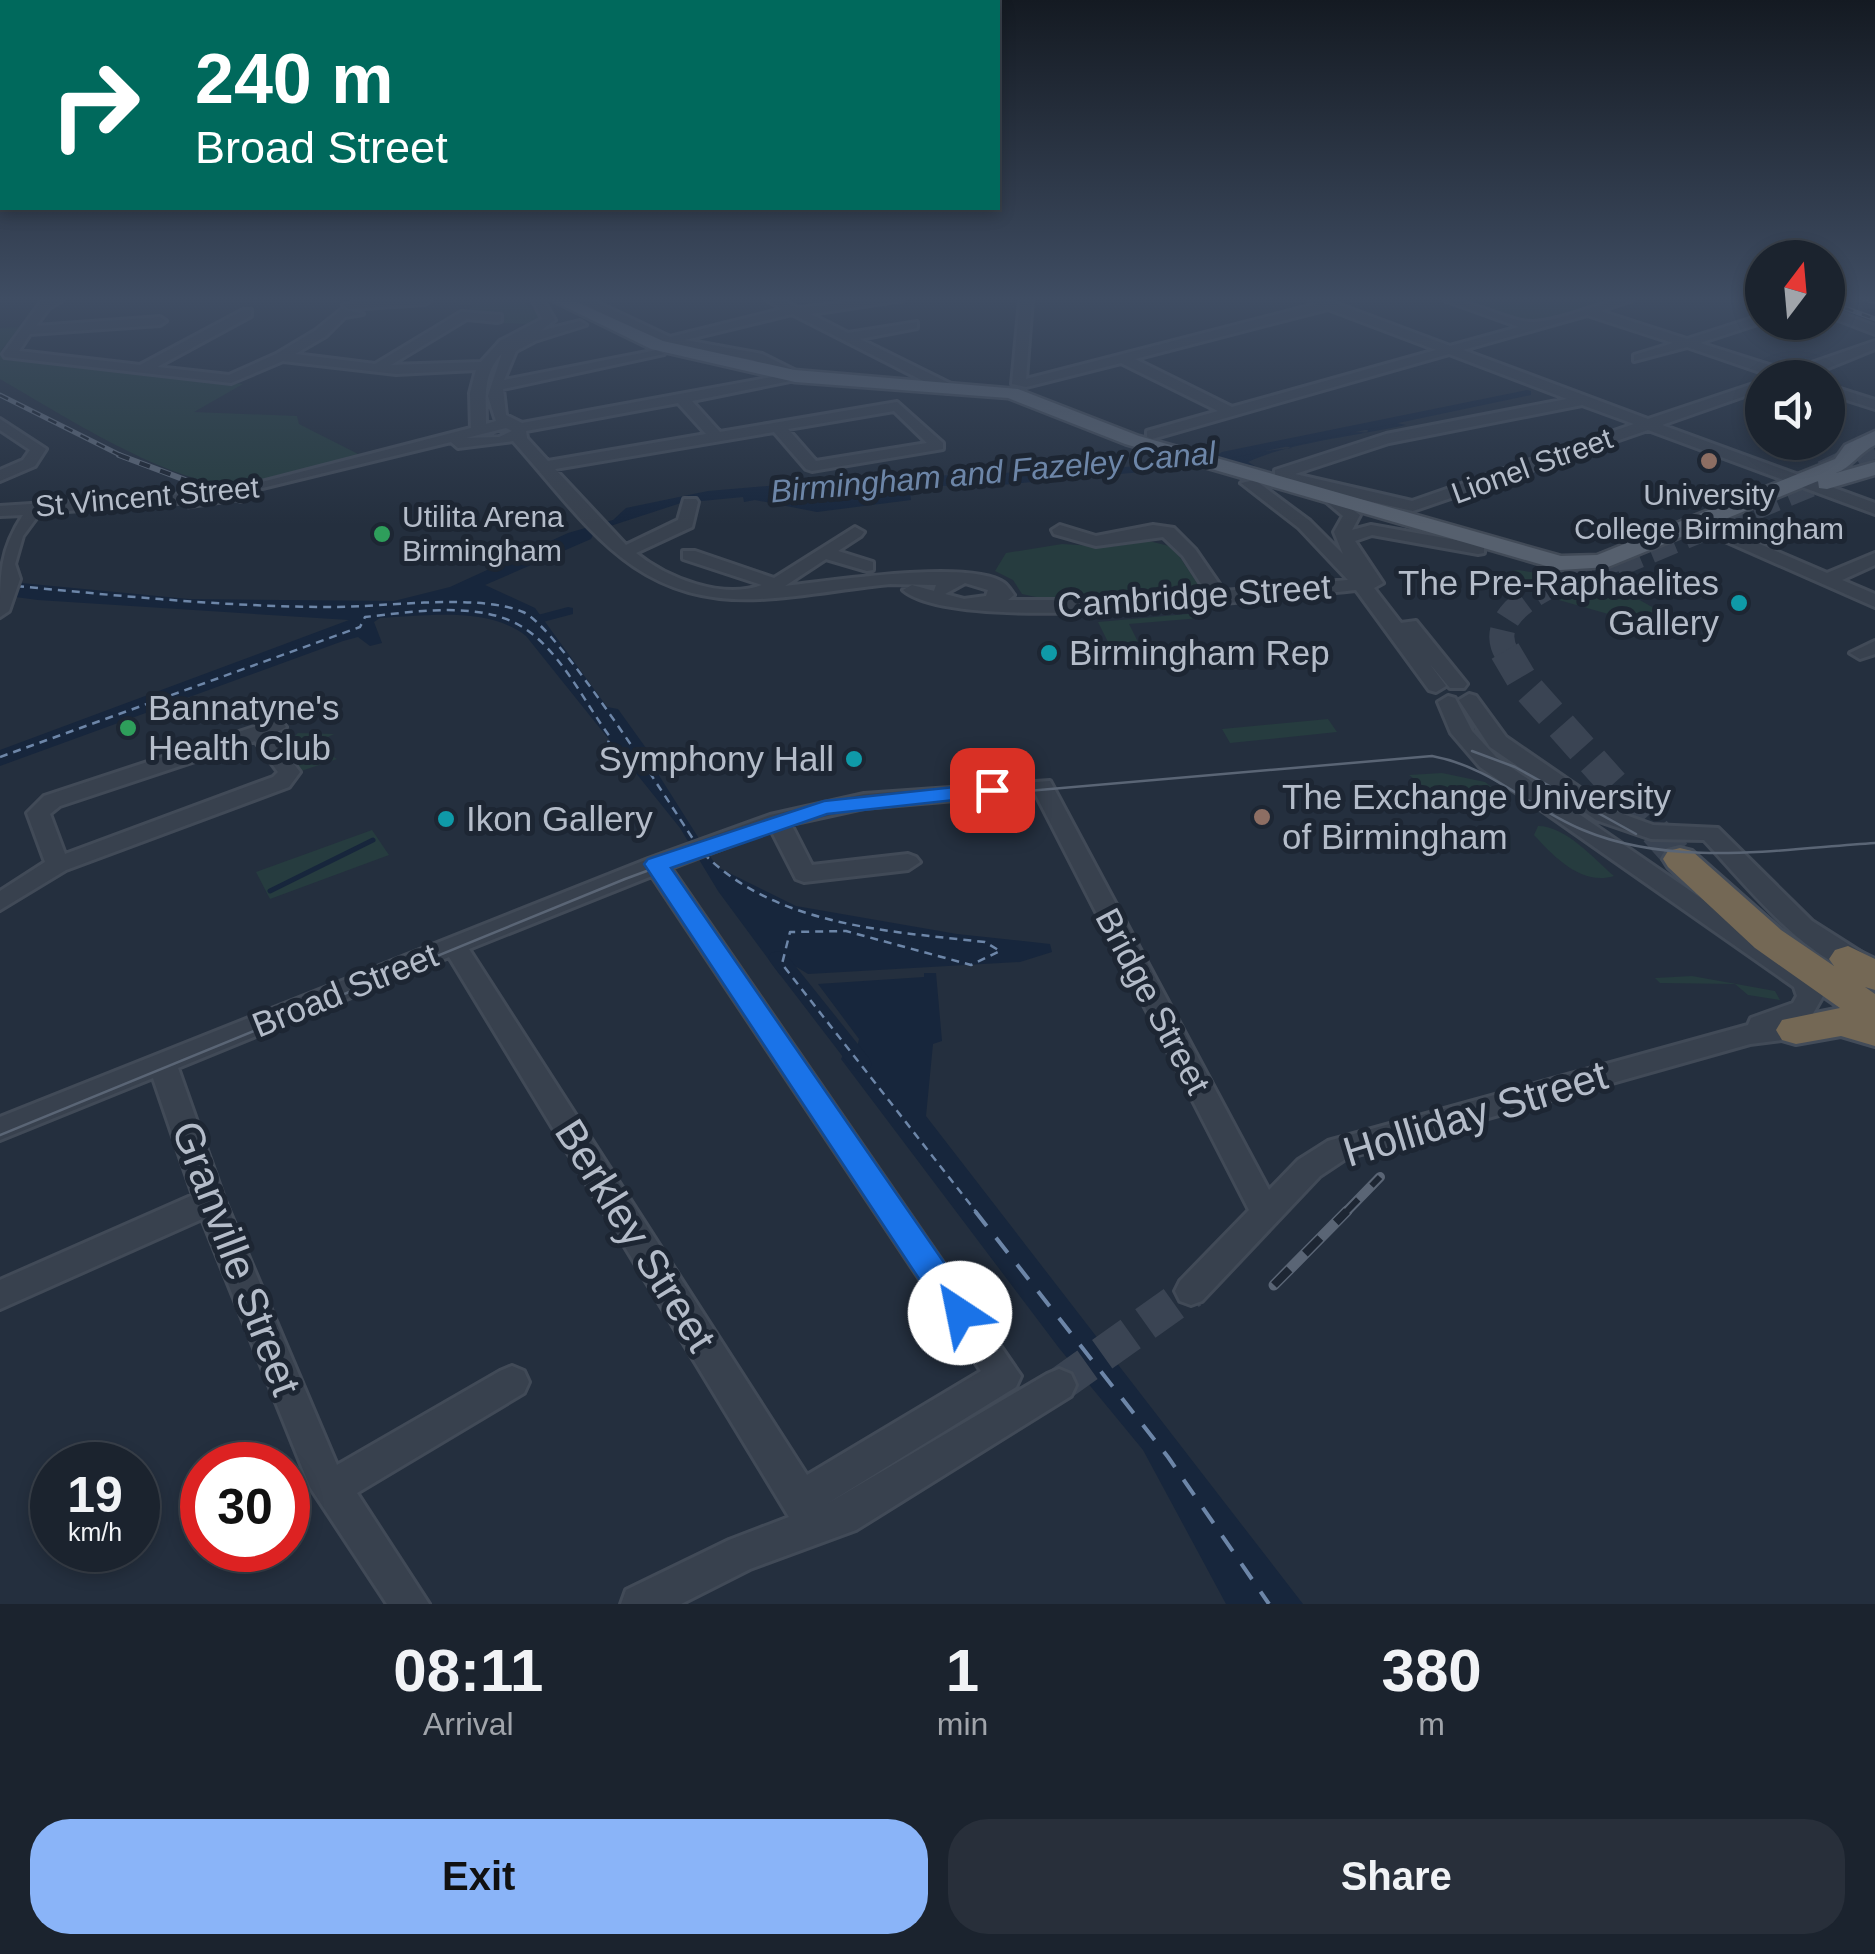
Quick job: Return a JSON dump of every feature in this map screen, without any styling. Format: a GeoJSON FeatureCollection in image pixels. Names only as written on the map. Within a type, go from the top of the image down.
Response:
{"type":"FeatureCollection","features":[{"type":"Feature","properties":{"kind":"highway"},"geometry":{"type":"LineString","coordinates":[[1703,856],[1786,934],[1875,996]]}},
{"type":"Feature","properties":{"kind":"highway"},"geometry":{"type":"LineString","coordinates":[[1703,856],[1768,939],[1875,1013]]}},
{"type":"Feature","properties":{"kind":"highway"},"geometry":{"type":"LineString","coordinates":[[1796,1030],[1841,1022],[1875,1032]]}},
{"type":"Feature","properties":{"kind":"main road"},"geometry":{"type":"LineString","coordinates":[[782,375],[968,403],[1088,432],[1342,509],[1384,512],[1562,571],[1618,569],[1713,529],[1808,484],[1843,463],[1852,449],[1875,437]]}},
{"type":"Feature","properties":{"kind":"main road"},"geometry":{"type":"LineString","coordinates":[[782,375],[992,397]]}},
{"type":"Feature","properties":{"kind":"main road"},"geometry":{"type":"LineString","coordinates":[[862,387],[992,397],[1018,394],[1142,437],[1187,460],[1250,483],[1490,548],[1542,560],[1589,564],[1808,484],[1875,468]]}},
{"type":"Feature","properties":{"kind":"main road"},"geometry":{"type":"LineString","coordinates":[[1018,394],[1088,432]]}},
{"type":"Feature","properties":{"kind":"street"},"geometry":{"type":"LineString","coordinates":[[194,375],[231,379],[240,375]]}},
{"type":"Feature","properties":{"kind":"street"},"geometry":{"type":"LineString","coordinates":[[482,375],[477,396],[481,436],[576,500]]}},
{"type":"Feature","properties":{"kind":"street"},"geometry":{"type":"LineString","coordinates":[[501,375],[496,386],[498,417],[514,428],[607,534],[665,579],[718,591],[948,589],[981,578],[998,587],[998,596],[979,605]]}},
{"type":"Feature","properties":{"kind":"street"},"geometry":{"type":"LineString","coordinates":[[496,386],[543,375]]}},
{"type":"Feature","properties":{"kind":"street"},"geometry":{"type":"LineString","coordinates":[[922,375],[952,390]]}},
{"type":"Feature","properties":{"kind":"street"},"geometry":{"type":"LineString","coordinates":[[1018,394],[1020,375]]}},
{"type":"Feature","properties":{"kind":"street"},"geometry":{"type":"LineString","coordinates":[[1018,394],[1026,383],[1059,375]]}},
{"type":"Feature","properties":{"kind":"street"},"geometry":{"type":"LineString","coordinates":[[1156,375],[1231,412]]}},
{"type":"Feature","properties":{"kind":"street"},"geometry":{"type":"LineString","coordinates":[[1142,437],[1362,375]]}},
{"type":"Feature","properties":{"kind":"street"},"geometry":{"type":"LineString","coordinates":[[1518,375],[1875,509]]}},
{"type":"Feature","properties":{"kind":"street","name":"St Vincent Street"},"geometry":{"type":"LineString","coordinates":[[0,509],[28,512],[248,490],[514,428],[683,400],[791,377]]}},
{"type":"Feature","properties":{"kind":"street","name":"Lionel Street"},"geometry":{"type":"LineString","coordinates":[[1585,399],[1386,439],[1281,473],[1298,481],[1414,506],[1745,391]]}},
{"type":"Feature","properties":{"kind":"street"},"geometry":{"type":"LineString","coordinates":[[1845,394],[1875,404]]}},
{"type":"Feature","properties":{"kind":"street"},"geometry":{"type":"LineString","coordinates":[[683,400],[716,436]]}},
{"type":"Feature","properties":{"kind":"street"},"geometry":{"type":"LineString","coordinates":[[546,466],[716,436],[776,426],[897,406],[938,446],[812,466],[776,426]]}},
{"type":"Feature","properties":{"kind":"street"},"geometry":{"type":"LineString","coordinates":[[0,423],[38,449],[28,463],[0,476]]}},
{"type":"Feature","properties":{"kind":"street"},"geometry":{"type":"LineString","coordinates":[[1250,483],[1339,546]]}},
{"type":"Feature","properties":{"kind":"street"},"geometry":{"type":"LineString","coordinates":[[626,550],[686,523],[690,502]]}},
{"type":"Feature","properties":{"kind":"street"},"geometry":{"type":"LineString","coordinates":[[1342,509],[1330,518],[1339,546],[1453,693],[1498,742],[1604,815],[1651,832],[1710,833],[1703,856]]}},
{"type":"Feature","properties":{"kind":"street"},"geometry":{"type":"LineString","coordinates":[[1,607],[5,578],[34,528],[28,512]]}},
{"type":"Feature","properties":{"kind":"street"},"geometry":{"type":"LineString","coordinates":[[1713,529],[1875,600]]}},
{"type":"Feature","properties":{"kind":"street"},"geometry":{"type":"LineString","coordinates":[[1060,530],[1100,544],[1147,532],[1168,532],[1189,554],[1218,596]]}},
{"type":"Feature","properties":{"kind":"street"},"geometry":{"type":"LineString","coordinates":[[1339,546],[1371,530],[1490,548]]}},
{"type":"Feature","properties":{"kind":"street"},"geometry":{"type":"LineString","coordinates":[[766,588],[856,532]]}},
{"type":"Feature","properties":{"kind":"street"},"geometry":{"type":"LineString","coordinates":[[823,552],[867,566]]}},
{"type":"Feature","properties":{"kind":"street"},"geometry":{"type":"LineString","coordinates":[[689,555],[766,588]]}},
{"type":"Feature","properties":{"kind":"street"},"geometry":{"type":"LineString","coordinates":[[1828,580],[1875,558]]}},
{"type":"Feature","properties":{"kind":"street","name":"Cambridge Street"},"geometry":{"type":"LineString","coordinates":[[948,589],[957,604],[1121,606],[1366,584]]}},
{"type":"Feature","properties":{"kind":"street","name":"Cambridge Street"},"geometry":{"type":"LineString","coordinates":[[998,587],[1009,598],[1031,606]]}},
{"type":"Feature","properties":{"kind":"street"},"geometry":{"type":"LineString","coordinates":[[1453,693],[1462,733],[1478,752],[1588,830],[1658,847],[1708,846],[1703,856]]}},
{"type":"Feature","properties":{"kind":"street"},"geometry":{"type":"LineString","coordinates":[[0,902],[58,865],[282,782],[289,772],[274,726],[66,795],[38,813],[58,865]]}},
{"type":"Feature","properties":{"kind":"street","name":"Broad Street"},"geometry":{"type":"LineString","coordinates":[[0,1128],[656,864],[778,820],[864,801],[1042,786]]}},
{"type":"Feature","properties":{"kind":"street","name":"Bridge Street"},"geometry":{"type":"LineString","coordinates":[[1042,786],[1266,1214]]}},
{"type":"Feature","properties":{"kind":"street"},"geometry":{"type":"LineString","coordinates":[[778,820],[804,874],[908,862]]}},
{"type":"Feature","properties":{"kind":"street","name":"Holliday Street"},"geometry":{"type":"LineString","coordinates":[[1588,830],[1805,982],[1810,996],[1802,1010],[1764,1023],[1750,1034]]}},
{"type":"Feature","properties":{"kind":"street"},"geometry":{"type":"LineString","coordinates":[[1703,856],[1866,970]]}},
{"type":"Feature","properties":{"kind":"street"},"geometry":{"type":"LineString","coordinates":[[640,1604],[806,1512],[1004,1376],[656,864]]}},
{"type":"Feature","properties":{"kind":"street","name":"Berkley Street"},"geometry":{"type":"LineString","coordinates":[[455,947],[806,1512]]}},
{"type":"Feature","properties":{"kind":"street","name":"Holliday Street"},"geometry":{"type":"LineString","coordinates":[[1191,1291],[1309,1168],[1338,1149],[1750,1034],[1796,1030]]}},
{"type":"Feature","properties":{"kind":"street","name":"Granville Street"},"geometry":{"type":"LineString","coordinates":[[162,1063],[206,1188],[330,1489],[410,1604]]}},
{"type":"Feature","properties":{"kind":"street"},"geometry":{"type":"LineString","coordinates":[[0,1295],[206,1188]]}},
{"type":"Feature","properties":{"kind":"street"},"geometry":{"type":"LineString","coordinates":[[330,1489],[512,1382]]}},
{"type":"Feature","properties":{"kind":"street"},"geometry":{"type":"LineString","coordinates":[[806,1512],[843,1517],[1059,1384]]}},
{"type":"Feature","properties":{"kind":"green space"},"geometry":{"type":"Polygon","coordinates":[[[0,375],[166,375],[243,384],[194,412],[297,416],[299,424],[360,455],[270,483],[212,483],[181,474],[116,445],[0,379],[0,375]]]}},
{"type":"Feature","properties":{"kind":"green space"},"geometry":{"type":"Polygon","coordinates":[[[1149,541],[1173,547],[1202,590],[1067,601],[1022,594],[1013,580],[995,571],[1006,553],[1062,544],[1110,547],[1149,541]]]}},
{"type":"Feature","properties":{"kind":"green space"},"geometry":{"type":"Polygon","coordinates":[[[1518,570],[1613,585],[1668,616],[1633,621],[1502,584],[1502,573],[1518,570]]]}},
{"type":"Feature","properties":{"kind":"green space"},"geometry":{"type":"Polygon","coordinates":[[[1198,613],[1201,618],[1129,624],[1149,664],[1120,666],[1098,622],[1198,613]]]}},
{"type":"Feature","properties":{"kind":"green space"},"geometry":{"type":"Polygon","coordinates":[[[1328,719],[1337,732],[1230,743],[1222,729],[1328,719]]]}},
{"type":"Feature","properties":{"kind":"green space"},"geometry":{"type":"Polygon","coordinates":[[[298,733],[334,734],[314,744],[337,759],[298,772],[281,749],[298,733]]]}},
{"type":"Feature","properties":{"kind":"green space"},"geometry":{"type":"Polygon","coordinates":[[[1442,773],[1485,782],[1507,799],[1498,801],[1475,790],[1431,792],[1409,775],[1442,773]]]}},
{"type":"Feature","properties":{"kind":"green space"},"geometry":{"type":"Polygon","coordinates":[[[1538,826],[1569,837],[1614,876],[1591,877],[1570,868],[1534,835],[1538,826]]]}},
{"type":"Feature","properties":{"kind":"green space"},"geometry":{"type":"Polygon","coordinates":[[[372,830],[389,855],[270,899],[256,872],[372,830]]]}},
{"type":"Feature","properties":{"kind":"green space"},"geometry":{"type":"Polygon","coordinates":[[[1692,976],[1775,991],[1780,1000],[1748,995],[1735,984],[1660,983],[1655,978],[1692,976]]]}},
{"type":"Feature","properties":{"kind":"water"},"geometry":{"type":"Polygon","coordinates":[[[1383,420],[1406,425],[1388,429],[1354,429],[1383,420]]]}},
{"type":"Feature","properties":{"kind":"water"},"geometry":{"type":"Polygon","coordinates":[[[1365,433],[1325,440],[1291,448],[1279,444],[1323,435],[1365,433]]]}},
{"type":"Feature","properties":{"kind":"water"},"geometry":{"type":"Polygon","coordinates":[[[1287,449],[1248,462],[1255,466],[1212,459],[1179,464],[1174,469],[990,486],[778,485],[1117,468],[1287,449]]]}},
{"type":"Feature","properties":{"kind":"water"},"geometry":{"type":"Polygon","coordinates":[[[775,485],[811,492],[910,494],[911,500],[817,512],[755,500],[744,502],[743,497],[681,503],[595,531],[591,539],[485,585],[535,608],[607,707],[618,709],[656,762],[653,766],[717,867],[796,906],[957,934],[1050,944],[1052,952],[1020,962],[808,974],[795,966],[791,976],[780,975],[718,891],[680,828],[526,636],[493,620],[456,615],[380,618],[374,622],[382,643],[370,646],[358,637],[343,641],[0,766],[0,750],[349,620],[38,600],[0,595],[0,587],[21,589],[0,586],[0,581],[189,599],[394,601],[450,587],[568,533],[613,520],[626,508],[708,491],[775,485]]]}},
{"type":"Feature","properties":{"kind":"water"},"geometry":{"type":"Polygon","coordinates":[[[924,973],[936,973],[942,1041],[933,1044],[926,1116],[1303,1604],[1226,1604],[1143,1450],[1059,1348],[841,1059],[847,1047],[857,1048],[859,1039],[818,984],[924,977],[924,973]]]}},
{"type":"Feature","properties":{"kind":"waterway","name":"Birmingham and Fazeley Canal"},"geometry":{"type":"LineString","coordinates":[[1222,456],[1527,393]]}},
{"type":"Feature","properties":{"kind":"waterway"},"geometry":{"type":"LineString","coordinates":[[524,623],[568,611]]}},
{"type":"Feature","properties":{"kind":"waterway"},"geometry":{"type":"LineString","coordinates":[[270,891],[373,840]]}},
{"type":"Feature","properties":{"kind":"waterway"},"geometry":{"type":"LineString","coordinates":[[778,958],[861,1064]]}},
{"type":"Feature","properties":{"kind":"ferry route"},"geometry":{"type":"LineString","coordinates":[[16,586],[254,605],[482,603],[523,612],[561,649],[586,681],[695,842]]}},
{"type":"Feature","properties":{"kind":"ferry route"},"geometry":{"type":"LineString","coordinates":[[0,757],[360,627],[365,617],[446,610],[507,619],[537,638],[572,679],[610,737],[608,743]]}},
{"type":"Feature","properties":{"kind":"ferry route"},"geometry":{"type":"LineString","coordinates":[[703,853],[732,877],[798,910],[872,928],[985,942],[1000,951],[971,965],[846,931],[790,932],[782,964],[977,1213]]}},
{"type":"Feature","properties":{"kind":"ferry route"},"geometry":{"type":"LineString","coordinates":[[975,1211],[1168,1457],[1269,1604]]}},
{"type":"Feature","properties":{"kind":"tunnel"},"geometry":{"type":"LineString","coordinates":[[1856,457],[1875,448]]}},
{"type":"Feature","properties":{"kind":"tunnel"},"geometry":{"type":"LineString","coordinates":[[1823,473],[1861,455]]}},
{"type":"Feature","properties":{"kind":"tunnel"},"geometry":{"type":"LineString","coordinates":[[1616,565],[1843,471]]}},
{"type":"Feature","properties":{"kind":"tunnel"},"geometry":{"type":"LineString","coordinates":[[1507,654],[1502,635],[1509,617],[1524,602],[1571,576],[1635,552]]}},
{"type":"Feature","properties":{"kind":"tunnel"},"geometry":{"type":"LineString","coordinates":[[1505,651],[1525,685],[1680,859]]}},
{"type":"Feature","properties":{"kind":"tunnel"},"geometry":{"type":"LineString","coordinates":[[1059,1385],[1191,1291]]}},
{"type":"Feature","properties":{"kind":"tram line"},"geometry":{"type":"LineString","coordinates":[[1472,751],[1515,767],[1636,834]]}},
{"type":"Feature","properties":{"kind":"tram line"},"geometry":{"type":"LineString","coordinates":[[0,1135],[625,879],[780,822],[843,807],[1432,756],[1473,769],[1563,821],[1618,842],[1654,849],[1728,853],[1875,843]]}},
{"type":"Feature","properties":{"kind":"railway"},"geometry":{"type":"LineString","coordinates":[[0,395],[123,457]]}},
{"type":"Feature","properties":{"kind":"railway"},"geometry":{"type":"LineString","coordinates":[[119,455],[123,457]]}},
{"type":"Feature","properties":{"kind":"railway"},"geometry":{"type":"LineString","coordinates":[[123,457],[241,501]]}},
{"type":"Feature","properties":{"kind":"railway"},"geometry":{"type":"LineString","coordinates":[[1345,1213],[1380,1177]]}},
{"type":"Feature","properties":{"kind":"railway"},"geometry":{"type":"LineString","coordinates":[[1274,1285],[1347,1211]]}},
{"type":"Feature","properties":{"kind":"place","name":"University College Birmingham"},"geometry":{"type":"Point","coordinates":[1709,461]}},
{"type":"Feature","properties":{"kind":"place","name":"Utilita Arena Birmingham"},"geometry":{"type":"Point","coordinates":[382,534]}},
{"type":"Feature","properties":{"kind":"place","name":"The Pre-Raphaelites Gallery"},"geometry":{"type":"Point","coordinates":[1739,603]}},
{"type":"Feature","properties":{"kind":"place","name":"Birmingham Rep"},"geometry":{"type":"Point","coordinates":[1049,653]}},
{"type":"Feature","properties":{"kind":"place","name":"Bannatyne's Health Club"},"geometry":{"type":"Point","coordinates":[128,728]}},
{"type":"Feature","properties":{"kind":"place","name":"Symphony Hall"},"geometry":{"type":"Point","coordinates":[854,759]}},
{"type":"Feature","properties":{"kind":"place","name":"The Exchange University of Birmingham"},"geometry":{"type":"Point","coordinates":[1262,817]}},
{"type":"Feature","properties":{"kind":"place","name":"Ikon Gallery"},"geometry":{"type":"Point","coordinates":[446,819]}},
{"type":"Feature","properties":{"kind":"route"},"geometry":{"type":"LineString","coordinates":[[960,1313],[656,864],[778,820],[824,808],[992,790]]}}]}
